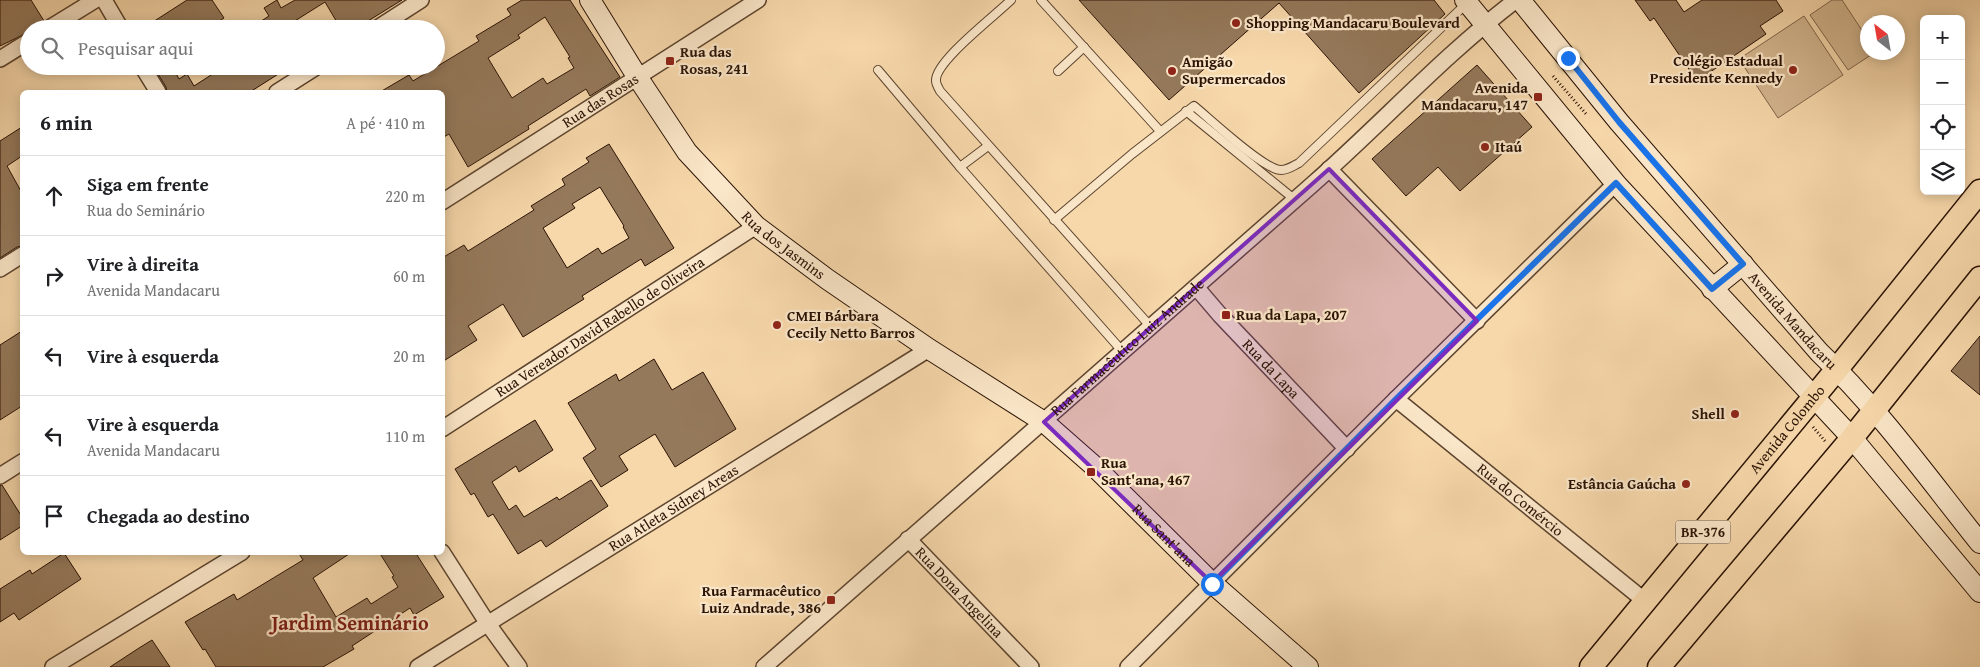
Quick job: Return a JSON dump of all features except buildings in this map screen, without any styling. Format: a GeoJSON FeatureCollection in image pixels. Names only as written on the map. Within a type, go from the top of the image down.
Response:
{"type":"FeatureCollection","features":[{"type":"Feature","properties":{"kind":"main road","name":"Rua dos Jasmins"},"geometry":{"type":"LineString","coordinates":[[590,0],[687,152],[756,226],[929,349],[1044,422]]}},
{"type":"Feature","properties":{"kind":"main road","name":"Avenida Mandacaru"},"geometry":{"type":"LineString","coordinates":[[1520,0],[1619,122],[1818,352],[1837,369],[1873,410],[1980,543]]}},
{"type":"Feature","properties":{"kind":"main road"},"geometry":{"type":"LineString","coordinates":[[1466,1],[1616,183],[1712,289],[1852,438],[1980,592]]}},
{"type":"Feature","properties":{"kind":"main road","name":"Avenida Colombo"},"geometry":{"type":"LineString","coordinates":[[1591,667],[1837,369],[1980,191]]}},
{"type":"Feature","properties":{"kind":"main road"},"geometry":{"type":"LineString","coordinates":[[1712,289],[1743,264]]}},
{"type":"Feature","properties":{"kind":"main road"},"geometry":{"type":"LineString","coordinates":[[1659,667],[1852,438],[1980,278]]}},
{"type":"Feature","properties":{"kind":"main road","name":"Rua Sant'ana"},"geometry":{"type":"LineString","coordinates":[[1044,422],[1094,466],[1212,584],[1299,664]]}},
{"type":"Feature","properties":{"kind":"street"},"geometry":{"type":"LineString","coordinates":[[63,20],[95,0]]}},
{"type":"Feature","properties":{"kind":"street"},"geometry":{"type":"LineString","coordinates":[[104,0],[115,20]]}},
{"type":"Feature","properties":{"kind":"street"},"geometry":{"type":"LineString","coordinates":[[390,20],[421,0]]}},
{"type":"Feature","properties":{"kind":"street","name":"Rua das Rosas"},"geometry":{"type":"LineString","coordinates":[[445,200],[758,0]]}},
{"type":"Feature","properties":{"kind":"street","name":"Rua Farmacêutico Luiz Andrade"},"geometry":{"type":"LineString","coordinates":[[766,666],[1329,169],[1485,24],[1516,0]]}},
{"type":"Feature","properties":{"kind":"street"},"geometry":{"type":"LineString","coordinates":[[0,59],[20,47]]}},
{"type":"Feature","properties":{"kind":"street"},"geometry":{"type":"LineString","coordinates":[[148,75],[157,90]]}},
{"type":"Feature","properties":{"kind":"street"},"geometry":{"type":"LineString","coordinates":[[280,90],[304,75]]}},
{"type":"Feature","properties":{"kind":"street"},"geometry":{"type":"LineString","coordinates":[[1329,169],[1477,321]]}},
{"type":"Feature","properties":{"kind":"street"},"geometry":{"type":"LineString","coordinates":[[1128,667],[1396,399],[1616,183]]}},
{"type":"Feature","properties":{"kind":"street","name":"Rua Vereador David Rabello de Oliveira"},"geometry":{"type":"LineString","coordinates":[[445,426],[756,226]]}},
{"type":"Feature","properties":{"kind":"street"},"geometry":{"type":"LineString","coordinates":[[0,269],[20,256]]}},
{"type":"Feature","properties":{"kind":"street","name":"Rua da Lapa"},"geometry":{"type":"LineString","coordinates":[[1196,287],[1220,315],[1348,449]]}},
{"type":"Feature","properties":{"kind":"street","name":"Rua Atleta Sidney Areas"},"geometry":{"type":"LineString","coordinates":[[418,667],[929,349]]}},
{"type":"Feature","properties":{"kind":"street","name":"Rua do Comércio"},"geometry":{"type":"LineString","coordinates":[[1396,399],[1645,601]]}},
{"type":"Feature","properties":{"kind":"street"},"geometry":{"type":"LineString","coordinates":[[0,476],[20,463]]}},
{"type":"Feature","properties":{"kind":"street","name":"Rua Dona Angelina"},"geometry":{"type":"LineString","coordinates":[[908,539],[1030,667]]}},
{"type":"Feature","properties":{"kind":"street"},"geometry":{"type":"LineString","coordinates":[[53,667],[237,555]]}},
{"type":"Feature","properties":{"kind":"street"},"geometry":{"type":"LineString","coordinates":[[444,555],[488,624],[519,667]]}},
{"type":"Feature","properties":{"kind":"lane"},"geometry":{"type":"LineString","coordinates":[[1011,0],[950,55],[938,70],[936,81],[940,92],[1151,327]]}},
{"type":"Feature","properties":{"kind":"lane"},"geometry":{"type":"LineString","coordinates":[[1041,0],[1160,131]]}},
{"type":"Feature","properties":{"kind":"lane"},"geometry":{"type":"LineString","coordinates":[[1054,220],[1160,131],[1194,106],[1262,163],[1280,171],[1290,169],[1299,163],[1466,1]]}},
{"type":"Feature","properties":{"kind":"lane"},"geometry":{"type":"LineString","coordinates":[[1058,71],[1084,47]]}},
{"type":"Feature","properties":{"kind":"lane"},"geometry":{"type":"LineString","coordinates":[[878,70],[960,167],[1123,352]]}},
{"type":"Feature","properties":{"kind":"lane"},"geometry":{"type":"LineString","coordinates":[[1186,111],[1294,199]]}},
{"type":"Feature","properties":{"kind":"lane"},"geometry":{"type":"LineString","coordinates":[[960,167],[988,146]]}},
{"type":"Feature","properties":{"kind":"path"},"geometry":{"type":"LineString","coordinates":[[1550,72],[1588,116]]}},
{"type":"Feature","properties":{"kind":"highlighted area"},"geometry":{"type":"Polygon","coordinates":[[[1329,169],[1477,321],[1212,583],[1044,422],[1329,169]]]}},
{"type":"Feature","properties":{"kind":"shaded area"},"geometry":{"type":"Polygon","coordinates":[[[1832,0],[1842,0],[1860,27],[1860,60],[1863,60],[1848,70],[1810,15],[1832,0]]]}},
{"type":"Feature","properties":{"kind":"shaded area"},"geometry":{"type":"Polygon","coordinates":[[[1804,16],[1843,75],[1778,118],[1739,59],[1804,16]]]}},
{"type":"Feature","properties":{"kind":"place","name":"Shopping Mandacaru Boulevard"},"geometry":{"type":"Point","coordinates":[1236,23]}},
{"type":"Feature","properties":{"kind":"place","name":"Rua das Rosas, 241"},"geometry":{"type":"Point","coordinates":[670,61]}},
{"type":"Feature","properties":{"kind":"place","name":"Colégio Estadual Presidente Kennedy"},"geometry":{"type":"Point","coordinates":[1793,70]}},
{"type":"Feature","properties":{"kind":"place","name":"Amigão Supermercados"},"geometry":{"type":"Point","coordinates":[1172,71]}},
{"type":"Feature","properties":{"kind":"place","name":"Avenida Mandacaru, 147"},"geometry":{"type":"Point","coordinates":[1538,97]}},
{"type":"Feature","properties":{"kind":"place","name":"Itaú"},"geometry":{"type":"Point","coordinates":[1485,147]}},
{"type":"Feature","properties":{"kind":"place","name":"Rua da Lapa, 207"},"geometry":{"type":"Point","coordinates":[1226,315]}},
{"type":"Feature","properties":{"kind":"place","name":"CMEI Bárbara Cecily Netto Barros"},"geometry":{"type":"Point","coordinates":[777,325]}},
{"type":"Feature","properties":{"kind":"place","name":"Shell"},"geometry":{"type":"Point","coordinates":[1735,414]}},
{"type":"Feature","properties":{"kind":"place","name":"Rua Sant'ana, 467"},"geometry":{"type":"Point","coordinates":[1091,472]}},
{"type":"Feature","properties":{"kind":"place","name":"Estância Gaúcha"},"geometry":{"type":"Point","coordinates":[1686,484]}},
{"type":"Feature","properties":{"kind":"place","name":"Rua Farmacêutico Luiz Andrade, 386"},"geometry":{"type":"Point","coordinates":[831,600]}},
{"type":"Feature","properties":{"kind":"district","name":"Jardim Seminário"},"geometry":{"type":"Point","coordinates":[350,623]}},
{"type":"Feature","properties":{"kind":"route"},"geometry":{"type":"LineString","coordinates":[[1212,584],[1396,399],[1616,183],[1712,289],[1743,264],[1619,122],[1568,58]]}}]}
